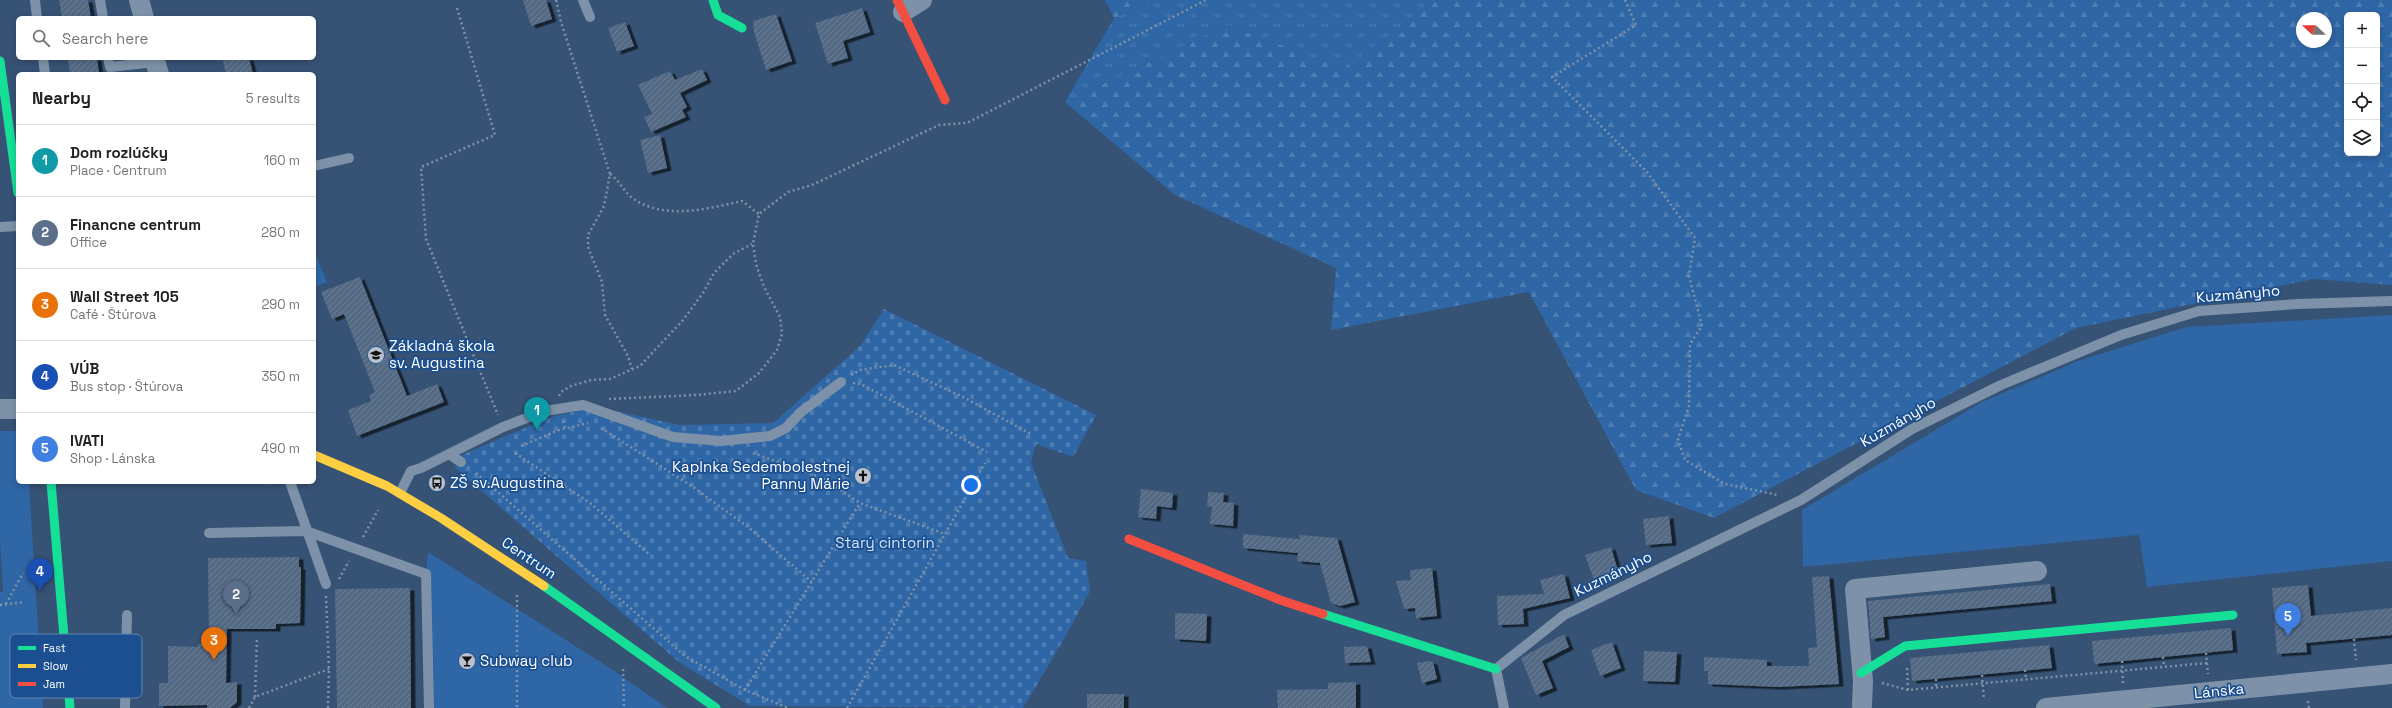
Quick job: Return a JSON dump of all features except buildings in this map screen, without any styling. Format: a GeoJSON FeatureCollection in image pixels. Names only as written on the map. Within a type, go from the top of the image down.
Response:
{"type":"FeatureCollection","features":[{"type":"Feature","properties":{"kind":"street"},"geometry":{"type":"LineString","coordinates":[[139,0],[143,16]]}},
{"type":"Feature","properties":{"kind":"street"},"geometry":{"type":"LineString","coordinates":[[713,0],[718,15],[742,28]]}},
{"type":"Feature","properties":{"kind":"street"},"geometry":{"type":"LineString","coordinates":[[922,0],[900,6],[945,100]]}},
{"type":"Feature","properties":{"kind":"street"},"geometry":{"type":"LineString","coordinates":[[0,61],[16,178]]}},
{"type":"Feature","properties":{"kind":"street"},"geometry":{"type":"LineString","coordinates":[[0,409],[16,409]]}},
{"type":"Feature","properties":{"kind":"street","name":"Centrum"},"geometry":{"type":"LineString","coordinates":[[316,456],[400,493],[441,518],[572,604],[716,708]]}},
{"type":"Feature","properties":{"kind":"street"},"geometry":{"type":"LineString","coordinates":[[51,484],[64,634]]}},
{"type":"Feature","properties":{"kind":"street"},"geometry":{"type":"LineString","coordinates":[[1129,539],[1280,600],[1496,669]]}},
{"type":"Feature","properties":{"kind":"street"},"geometry":{"type":"LineString","coordinates":[[1868,677],[1854,589],[2037,571]]}},
{"type":"Feature","properties":{"kind":"street"},"geometry":{"type":"LineString","coordinates":[[1863,707],[1863,681],[1905,646],[2233,616]]}},
{"type":"Feature","properties":{"kind":"street","name":"Lánska"},"geometry":{"type":"LineString","coordinates":[[2046,708],[2140,703],[2392,674]]}},
{"type":"Feature","properties":{"kind":"street"},"geometry":{"type":"LineString","coordinates":[[69,698],[70,708]]}},
{"type":"Feature","properties":{"kind":"lane"},"geometry":{"type":"LineString","coordinates":[[35,0],[37,16]]}},
{"type":"Feature","properties":{"kind":"lane"},"geometry":{"type":"LineString","coordinates":[[100,0],[103,16]]}},
{"type":"Feature","properties":{"kind":"lane"},"geometry":{"type":"LineString","coordinates":[[583,0],[590,17]]}},
{"type":"Feature","properties":{"kind":"lane"},"geometry":{"type":"LineString","coordinates":[[43,60],[45,72]]}},
{"type":"Feature","properties":{"kind":"lane"},"geometry":{"type":"LineString","coordinates":[[108,60],[110,67],[156,64]]}},
{"type":"Feature","properties":{"kind":"lane"},"geometry":{"type":"LineString","coordinates":[[316,166],[349,158]]}},
{"type":"Feature","properties":{"kind":"lane"},"geometry":{"type":"LineString","coordinates":[[0,227],[16,226]]}},
{"type":"Feature","properties":{"kind":"lane","name":"Kuzmányho"},"geometry":{"type":"LineString","coordinates":[[1496,669],[1564,615],[1801,500],[1912,428],[2000,385],[2122,335],[2199,311],[2298,304],[2392,301]]}},
{"type":"Feature","properties":{"kind":"lane"},"geometry":{"type":"LineString","coordinates":[[400,493],[411,471],[503,427],[555,409],[583,405],[673,438],[721,441],[770,436],[786,428],[801,412],[841,382]]}},
{"type":"Feature","properties":{"kind":"lane"},"geometry":{"type":"LineString","coordinates":[[449,454],[461,462]]}},
{"type":"Feature","properties":{"kind":"lane"},"geometry":{"type":"LineString","coordinates":[[291,484],[326,584]]}},
{"type":"Feature","properties":{"kind":"lane"},"geometry":{"type":"LineString","coordinates":[[209,533],[306,531],[426,574],[429,708]]}},
{"type":"Feature","properties":{"kind":"lane"},"geometry":{"type":"LineString","coordinates":[[127,615],[127,634]]}},
{"type":"Feature","properties":{"kind":"lane"},"geometry":{"type":"LineString","coordinates":[[1496,669],[1504,708]]}},
{"type":"Feature","properties":{"kind":"lane"},"geometry":{"type":"LineString","coordinates":[[125,698],[125,708]]}},
{"type":"Feature","properties":{"kind":"path"},"geometry":{"type":"LineString","coordinates":[[556,0],[561,22],[610,174],[604,206],[588,235],[588,247],[602,282],[605,315],[628,356],[632,369]]}},
{"type":"Feature","properties":{"kind":"path"},"geometry":{"type":"LineString","coordinates":[[583,405],[615,398],[696,396],[736,390],[759,373],[777,350],[782,334],[780,317],[764,286],[756,264],[753,244],[759,214],[788,192],[812,185],[939,125],[967,123],[1206,0]]}},
{"type":"Feature","properties":{"kind":"path"},"geometry":{"type":"LineString","coordinates":[[1625,0],[1636,25],[1552,77],[1647,172],[1695,238],[1689,276],[1702,326],[1690,344],[1689,406],[1678,439],[1685,460],[1725,484],[1801,500]]}},
{"type":"Feature","properties":{"kind":"path"},"geometry":{"type":"LineString","coordinates":[[456,8],[495,135],[421,167],[426,239],[503,427]]}},
{"type":"Feature","properties":{"kind":"path"},"geometry":{"type":"LineString","coordinates":[[610,174],[618,180],[630,196],[640,202],[667,212],[694,210],[742,201],[759,214]]}},
{"type":"Feature","properties":{"kind":"path"},"geometry":{"type":"LineString","coordinates":[[555,409],[561,392],[571,386],[591,380],[610,379],[640,366],[683,320],[704,293],[714,273],[733,254],[753,244]]}},
{"type":"Feature","properties":{"kind":"path"},"geometry":{"type":"LineString","coordinates":[[841,382],[860,370],[894,365],[963,398],[1031,434]]}},
{"type":"Feature","properties":{"kind":"path"},"geometry":{"type":"LineString","coordinates":[[841,382],[861,384],[987,452]]}},
{"type":"Feature","properties":{"kind":"path"},"geometry":{"type":"LineString","coordinates":[[521,446],[559,430],[614,417]]}},
{"type":"Feature","properties":{"kind":"path"},"geometry":{"type":"LineString","coordinates":[[598,426],[693,487],[748,527],[812,582]]}},
{"type":"Feature","properties":{"kind":"path"},"geometry":{"type":"LineString","coordinates":[[750,451],[822,478],[860,503],[945,534]]}},
{"type":"Feature","properties":{"kind":"path"},"geometry":{"type":"LineString","coordinates":[[515,453],[590,503],[649,554]]}},
{"type":"Feature","properties":{"kind":"path"},"geometry":{"type":"LineString","coordinates":[[847,708],[985,463]]}},
{"type":"Feature","properties":{"kind":"path"},"geometry":{"type":"LineString","coordinates":[[476,473],[685,656],[745,690],[788,708]]}},
{"type":"Feature","properties":{"kind":"path"},"geometry":{"type":"LineString","coordinates":[[745,690],[860,503]]}},
{"type":"Feature","properties":{"kind":"path"},"geometry":{"type":"LineString","coordinates":[[6,604],[23,573]]}},
{"type":"Feature","properties":{"kind":"path"},"geometry":{"type":"LineString","coordinates":[[326,584],[329,669],[328,708]]}},
{"type":"Feature","properties":{"kind":"path"},"geometry":{"type":"LineString","coordinates":[[517,595],[518,708]]}},
{"type":"Feature","properties":{"kind":"path"},"geometry":{"type":"LineString","coordinates":[[0,605],[24,602]]}},
{"type":"Feature","properties":{"kind":"path"},"geometry":{"type":"LineString","coordinates":[[249,708],[255,697],[257,637]]}},
{"type":"Feature","properties":{"kind":"path"},"geometry":{"type":"LineString","coordinates":[[2354,639],[2356,662]]}},
{"type":"Feature","properties":{"kind":"path"},"geometry":{"type":"LineString","coordinates":[[2206,653],[2208,676]]}},
{"type":"Feature","properties":{"kind":"path"},"geometry":{"type":"LineString","coordinates":[[2163,657],[2164,667]]}},
{"type":"Feature","properties":{"kind":"path"},"geometry":{"type":"LineString","coordinates":[[2122,661],[2124,685]]}},
{"type":"Feature","properties":{"kind":"path"},"geometry":{"type":"LineString","coordinates":[[1868,677],[1908,690],[2207,663]]}},
{"type":"Feature","properties":{"kind":"path"},"geometry":{"type":"LineString","coordinates":[[255,697],[329,669]]}},
{"type":"Feature","properties":{"kind":"path"},"geometry":{"type":"LineString","coordinates":[[623,669],[624,708]]}},
{"type":"Feature","properties":{"kind":"path"},"geometry":{"type":"LineString","coordinates":[[2025,670],[2026,679]]}},
{"type":"Feature","properties":{"kind":"path"},"geometry":{"type":"LineString","coordinates":[[1982,674],[1984,700]]}},
{"type":"Feature","properties":{"kind":"path"},"geometry":{"type":"LineString","coordinates":[[1936,679],[1936,688]]}},
{"type":"Feature","properties":{"kind":"path"},"geometry":{"type":"LineString","coordinates":[[2308,699],[2309,708]]}},
{"type":"Feature","properties":{"kind":"green space"},"geometry":{"type":"Polygon","coordinates":[[[1105,0],[1155,0],[1114,18],[1105,0]]]}},
{"type":"Feature","properties":{"kind":"green space"},"geometry":{"type":"Polygon","coordinates":[[[1155,0],[1437,0],[1343,70],[1228,25],[1065,102],[1114,18],[1155,0]]]}},
{"type":"Feature","properties":{"kind":"green space"},"geometry":{"type":"Polygon","coordinates":[[[1437,0],[2392,0],[2392,285],[2314,279],[2076,328],[1714,518],[1636,490],[1529,292],[1331,330],[1336,268],[1175,195],[1065,102],[1228,25],[1343,69],[1437,0]]]}},
{"type":"Feature","properties":{"kind":"green space"},"geometry":{"type":"Polygon","coordinates":[[[316,255],[327,282],[316,286],[316,255]]]}},
{"type":"Feature","properties":{"kind":"green space","name":"Starý cintorín"},"geometry":{"type":"Polygon","coordinates":[[[884,309],[1096,415],[1073,457],[1036,444],[1031,463],[1068,558],[1086,561],[1090,591],[1064,639],[1023,708],[750,706],[680,663],[455,468],[462,455],[551,417],[597,407],[679,425],[773,423],[860,346],[884,309]]]}},
{"type":"Feature","properties":{"kind":"green space"},"geometry":{"type":"Polygon","coordinates":[[[2392,315],[2392,561],[2147,587],[2139,535],[1803,567],[1802,510],[1982,402],[2078,361],[2186,327],[2392,315]]]}},
{"type":"Feature","properties":{"kind":"green space"},"geometry":{"type":"Polygon","coordinates":[[[0,431],[16,431],[16,484],[29,484],[38,634],[10,634],[10,698],[42,698],[43,708],[0,708],[0,592],[3,592],[0,542],[0,431]]]}},
{"type":"Feature","properties":{"kind":"green space"},"geometry":{"type":"Polygon","coordinates":[[[428,552],[616,672],[667,708],[429,708],[426,574],[428,552]]]}},
{"type":"Feature","properties":{"kind":"traffic: fast"},"geometry":{"type":"LineString","coordinates":[[713,0],[718,15],[742,28]]}},
{"type":"Feature","properties":{"kind":"traffic: fast"},"geometry":{"type":"LineString","coordinates":[[0,61],[16,178]]}},
{"type":"Feature","properties":{"kind":"traffic: fast"},"geometry":{"type":"LineString","coordinates":[[51,484],[64,634]]}},
{"type":"Feature","properties":{"kind":"traffic: fast"},"geometry":{"type":"LineString","coordinates":[[544,586],[716,708]]}},
{"type":"Feature","properties":{"kind":"traffic: fast"},"geometry":{"type":"LineString","coordinates":[[1323,614],[1496,669]]}},
{"type":"Feature","properties":{"kind":"traffic: fast"},"geometry":{"type":"LineString","coordinates":[[1861,673],[1905,646],[2233,615]]}},
{"type":"Feature","properties":{"kind":"traffic: fast"},"geometry":{"type":"LineString","coordinates":[[69,698],[70,708]]}},
{"type":"Feature","properties":{"kind":"traffic: slow"},"geometry":{"type":"LineString","coordinates":[[316,456],[387,486],[441,518],[544,586]]}},
{"type":"Feature","properties":{"kind":"traffic: jam"},"geometry":{"type":"LineString","coordinates":[[897,0],[945,100]]}},
{"type":"Feature","properties":{"kind":"traffic: jam"},"geometry":{"type":"LineString","coordinates":[[1129,539],[1280,600],[1323,614]]}},
{"type":"Feature","properties":{"kind":"place","name":"Základná škola sv. Augustína"},"geometry":{"type":"Point","coordinates":[376,355]}},
{"type":"Feature","properties":{"kind":"place","name":"Dom rozlúčky"},"geometry":{"type":"Point","coordinates":[537,430]}},
{"type":"Feature","properties":{"kind":"place","name":"Kaplnka Sedembolestnej Panny Márie"},"geometry":{"type":"Point","coordinates":[863,476]}},
{"type":"Feature","properties":{"kind":"place","name":"ZŠ sv.Augustína"},"geometry":{"type":"Point","coordinates":[437,483]}},
{"type":"Feature","properties":{"kind":"place","name":"VÚB"},"geometry":{"type":"Point","coordinates":[40,591]}},
{"type":"Feature","properties":{"kind":"place","name":"Financne centrum"},"geometry":{"type":"Point","coordinates":[236,614]}},
{"type":"Feature","properties":{"kind":"place","name":"IVATI"},"geometry":{"type":"Point","coordinates":[2288,636]}},
{"type":"Feature","properties":{"kind":"place","name":"Wall Street 105"},"geometry":{"type":"Point","coordinates":[214,660]}},
{"type":"Feature","properties":{"kind":"place","name":"Subway club"},"geometry":{"type":"Point","coordinates":[467,661]}}]}
